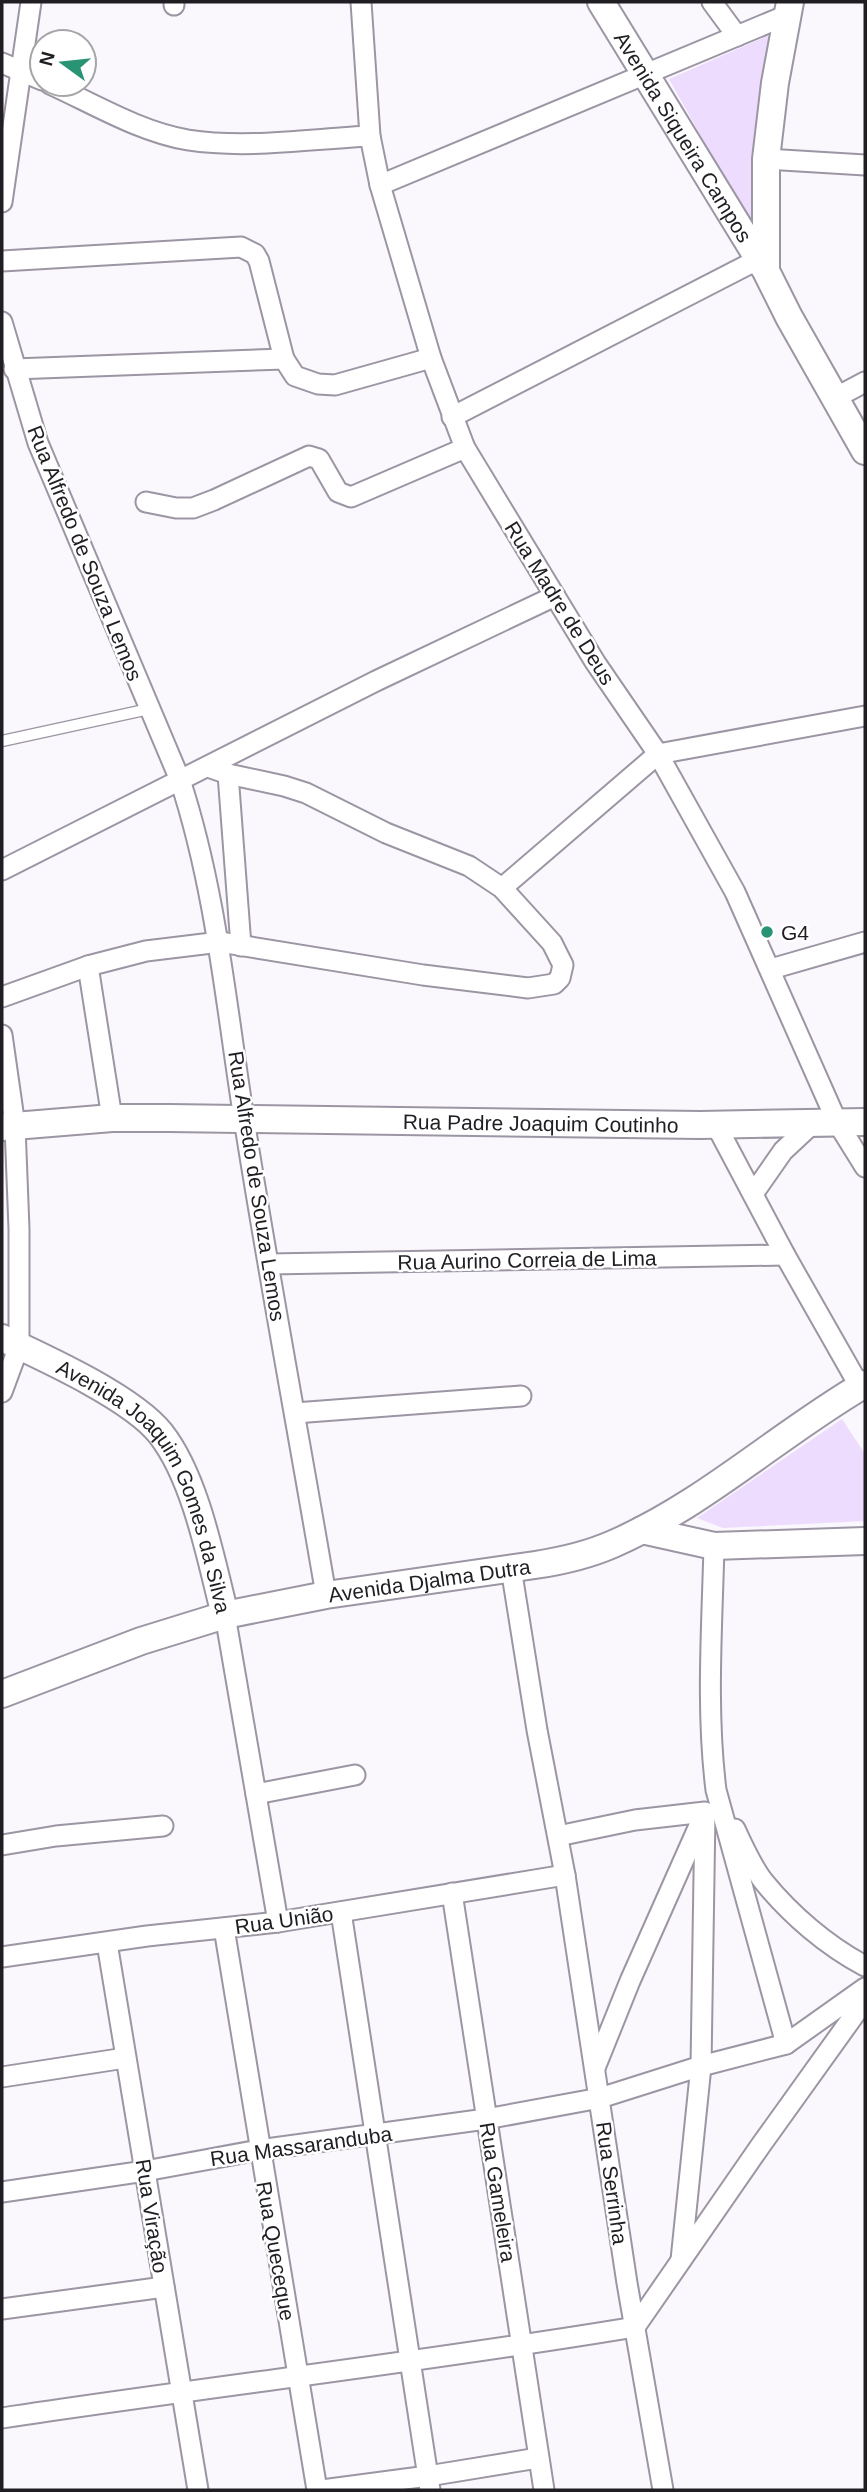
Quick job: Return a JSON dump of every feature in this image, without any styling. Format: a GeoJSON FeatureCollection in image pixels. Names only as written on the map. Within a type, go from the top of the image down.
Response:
{"type":"FeatureCollection","features":[{"type":"Feature","properties":{"kind":"street"},"geometry":{"type":"LineString","coordinates":[[2,202],[31,2]]}},
{"type":"Feature","properties":{"kind":"street","name":"Rua Madre de Deus"},"geometry":{"type":"LineString","coordinates":[[361,2],[370,136],[380,185],[431,358],[465,448],[595,662],[658,754],[735,892],[771,969],[825,1122],[865,1167]]}},
{"type":"Feature","properties":{"kind":"street","name":"Avenida Siqueira Campos"},"geometry":{"type":"LineString","coordinates":[[601,2],[763,265],[789,317],[865,451]]}},
{"type":"Feature","properties":{"kind":"street"},"geometry":{"type":"LineString","coordinates":[[712,2],[737,36]]}},
{"type":"Feature","properties":{"kind":"street"},"geometry":{"type":"LineString","coordinates":[[380,185],[737,36],[788,8]]}},
{"type":"Feature","properties":{"kind":"street"},"geometry":{"type":"LineString","coordinates":[[453,417],[763,265],[766,159],[788,8]]}},
{"type":"Feature","properties":{"kind":"street"},"geometry":{"type":"LineString","coordinates":[[2,63],[28,74]]}},
{"type":"Feature","properties":{"kind":"street"},"geometry":{"type":"LineString","coordinates":[[81,98],[154,131],[186,139],[225,144],[370,136]]}},
{"type":"Feature","properties":{"kind":"street"},"geometry":{"type":"LineString","coordinates":[[766,159],[865,165]]}},
{"type":"Feature","properties":{"kind":"street"},"geometry":{"type":"LineString","coordinates":[[2,261],[232,246],[249,250],[259,261],[284,359],[295,376],[304,381],[335,385],[431,358]]}},
{"type":"Feature","properties":{"kind":"street","name":"Rua Alfredo de Souza Lemos"},"geometry":{"type":"LineString","coordinates":[[2,322],[38,443],[190,809],[219,942],[244,1118],[326,1595]]}},
{"type":"Feature","properties":{"kind":"street"},"geometry":{"type":"LineString","coordinates":[[14,369],[284,359]]}},
{"type":"Feature","properties":{"kind":"street"},"geometry":{"type":"LineString","coordinates":[[835,398],[865,382]]}},
{"type":"Feature","properties":{"kind":"street"},"geometry":{"type":"LineString","coordinates":[[146,502],[192,508],[309,456],[319,459],[338,492],[351,497],[465,448]]}},
{"type":"Feature","properties":{"kind":"street"},"geometry":{"type":"LineString","coordinates":[[2,870],[376,681],[555,596]]}},
{"type":"Feature","properties":{"kind":"street"},"geometry":{"type":"LineString","coordinates":[[502,888],[658,754],[865,716]]}},
{"type":"Feature","properties":{"kind":"street"},"geometry":{"type":"LineString","coordinates":[[2,997],[88,966],[146,951],[219,942],[506,986],[543,987],[554,984],[563,971],[561,957],[552,943],[502,888],[469,866],[386,833],[306,793],[208,767]]}},
{"type":"Feature","properties":{"kind":"street"},"geometry":{"type":"LineString","coordinates":[[228,774],[241,946]]}},
{"type":"Feature","properties":{"kind":"street"},"geometry":{"type":"LineString","coordinates":[[771,969],[865,942]]}},
{"type":"Feature","properties":{"kind":"street"},"geometry":{"type":"LineString","coordinates":[[88,966],[112,1118]]}},
{"type":"Feature","properties":{"kind":"street"},"geometry":{"type":"LineString","coordinates":[[2,1035],[19,1229],[10,1342],[2,1392]]}},
{"type":"Feature","properties":{"kind":"street","name":"Rua Padre Joaquim Coutinho"},"geometry":{"type":"LineString","coordinates":[[8,1127],[112,1118],[716,1125],[865,1122]]}},
{"type":"Feature","properties":{"kind":"street"},"geometry":{"type":"LineString","coordinates":[[753,1194],[783,1151],[825,1122]]}},
{"type":"Feature","properties":{"kind":"street"},"geometry":{"type":"LineString","coordinates":[[716,1125],[785,1255],[862,1386]]}},
{"type":"Feature","properties":{"kind":"street","name":"Rua Aurino Correia de Lima"},"geometry":{"type":"LineString","coordinates":[[269,1264],[785,1255]]}},
{"type":"Feature","properties":{"kind":"street","name":"Avenida Joaquim Gomes da Silva"},"geometry":{"type":"LineString","coordinates":[[10,1342],[117,1398],[145,1417],[162,1435],[183,1472],[201,1522],[225,1615],[278,1922]]}},
{"type":"Feature","properties":{"kind":"street","name":"Avenida Djalma Dutra"},"geometry":{"type":"LineString","coordinates":[[2,1694],[141,1642],[225,1615],[326,1595],[565,1560],[612,1545],[696,1498],[862,1386]]}},
{"type":"Feature","properties":{"kind":"street"},"geometry":{"type":"LineString","coordinates":[[295,1413],[521,1396]]}},
{"type":"Feature","properties":{"kind":"street"},"geometry":{"type":"LineString","coordinates":[[642,1530],[714,1546],[865,1541]]}},
{"type":"Feature","properties":{"kind":"street"},"geometry":{"type":"LineString","coordinates":[[714,1546],[711,1706],[716,1790],[786,2044],[865,1987]]}},
{"type":"Feature","properties":{"kind":"street","name":"Rua Serrinha"},"geometry":{"type":"LineString","coordinates":[[511,1568],[537,1730],[565,1875],[635,2328],[663,2490]]}},
{"type":"Feature","properties":{"kind":"street"},"geometry":{"type":"LineString","coordinates":[[256,1794],[355,1775]]}},
{"type":"Feature","properties":{"kind":"street"},"geometry":{"type":"LineString","coordinates":[[595,2068],[630,1981],[716,1790]]}},
{"type":"Feature","properties":{"kind":"street"},"geometry":{"type":"LineString","coordinates":[[716,1790],[764,1881],[838,1952],[865,1966]]}},
{"type":"Feature","properties":{"kind":"street"},"geometry":{"type":"LineString","coordinates":[[558,1836],[635,1820],[705,1812]]}},
{"type":"Feature","properties":{"kind":"street"},"geometry":{"type":"LineString","coordinates":[[681,2261],[701,2066],[705,1812]]}},
{"type":"Feature","properties":{"kind":"street"},"geometry":{"type":"LineString","coordinates":[[2,1845],[56,1836],[163,1826]]}},
{"type":"Feature","properties":{"kind":"street","name":"Rua União"},"geometry":{"type":"LineString","coordinates":[[2,1957],[278,1922],[565,1875]]}},
{"type":"Feature","properties":{"kind":"street","name":"Rua Gameleira"},"geometry":{"type":"LineString","coordinates":[[452,1893],[544,2490]]}},
{"type":"Feature","properties":{"kind":"street"},"geometry":{"type":"LineString","coordinates":[[341,1912],[408,2361],[429,2483]]}},
{"type":"Feature","properties":{"kind":"street","name":"Rua Queceque"},"geometry":{"type":"LineString","coordinates":[[224,1928],[259,2150],[319,2490]]}},
{"type":"Feature","properties":{"kind":"street","name":"Rua Viração"},"geometry":{"type":"LineString","coordinates":[[107,1942],[198,2490]]}},
{"type":"Feature","properties":{"kind":"street"},"geometry":{"type":"LineString","coordinates":[[2,2418],[635,2328],[865,2000]]}},
{"type":"Feature","properties":{"kind":"street","name":"Rua Massaranduba"},"geometry":{"type":"LineString","coordinates":[[2,2192],[145,2171],[259,2150],[486,2119],[600,2098],[701,2066],[786,2044]]}},
{"type":"Feature","properties":{"kind":"street"},"geometry":{"type":"LineString","coordinates":[[2,2077],[125,2058]]}},
{"type":"Feature","properties":{"kind":"street"},"geometry":{"type":"LineString","coordinates":[[2,2309],[164,2287]]}},
{"type":"Feature","properties":{"kind":"street"},"geometry":{"type":"LineString","coordinates":[[319,2490],[429,2483],[538,2458]]}},
{"type":"Feature","properties":{"kind":"lane"},"geometry":{"type":"LineString","coordinates":[[2,741],[149,709]]}},
{"type":"Feature","properties":{"kind":"shaded area"},"geometry":{"type":"Polygon","coordinates":[[[774,33],[758,238],[669,79],[774,33]]]}},
{"type":"Feature","properties":{"kind":"shaded area"},"geometry":{"type":"Polygon","coordinates":[[[842,1419],[865,1454],[865,1521],[723,1528],[697,1518],[842,1419]]]}},
{"type":"Feature","properties":{"kind":"place","name":"G4"},"geometry":{"type":"Point","coordinates":[767,932]}}]}
